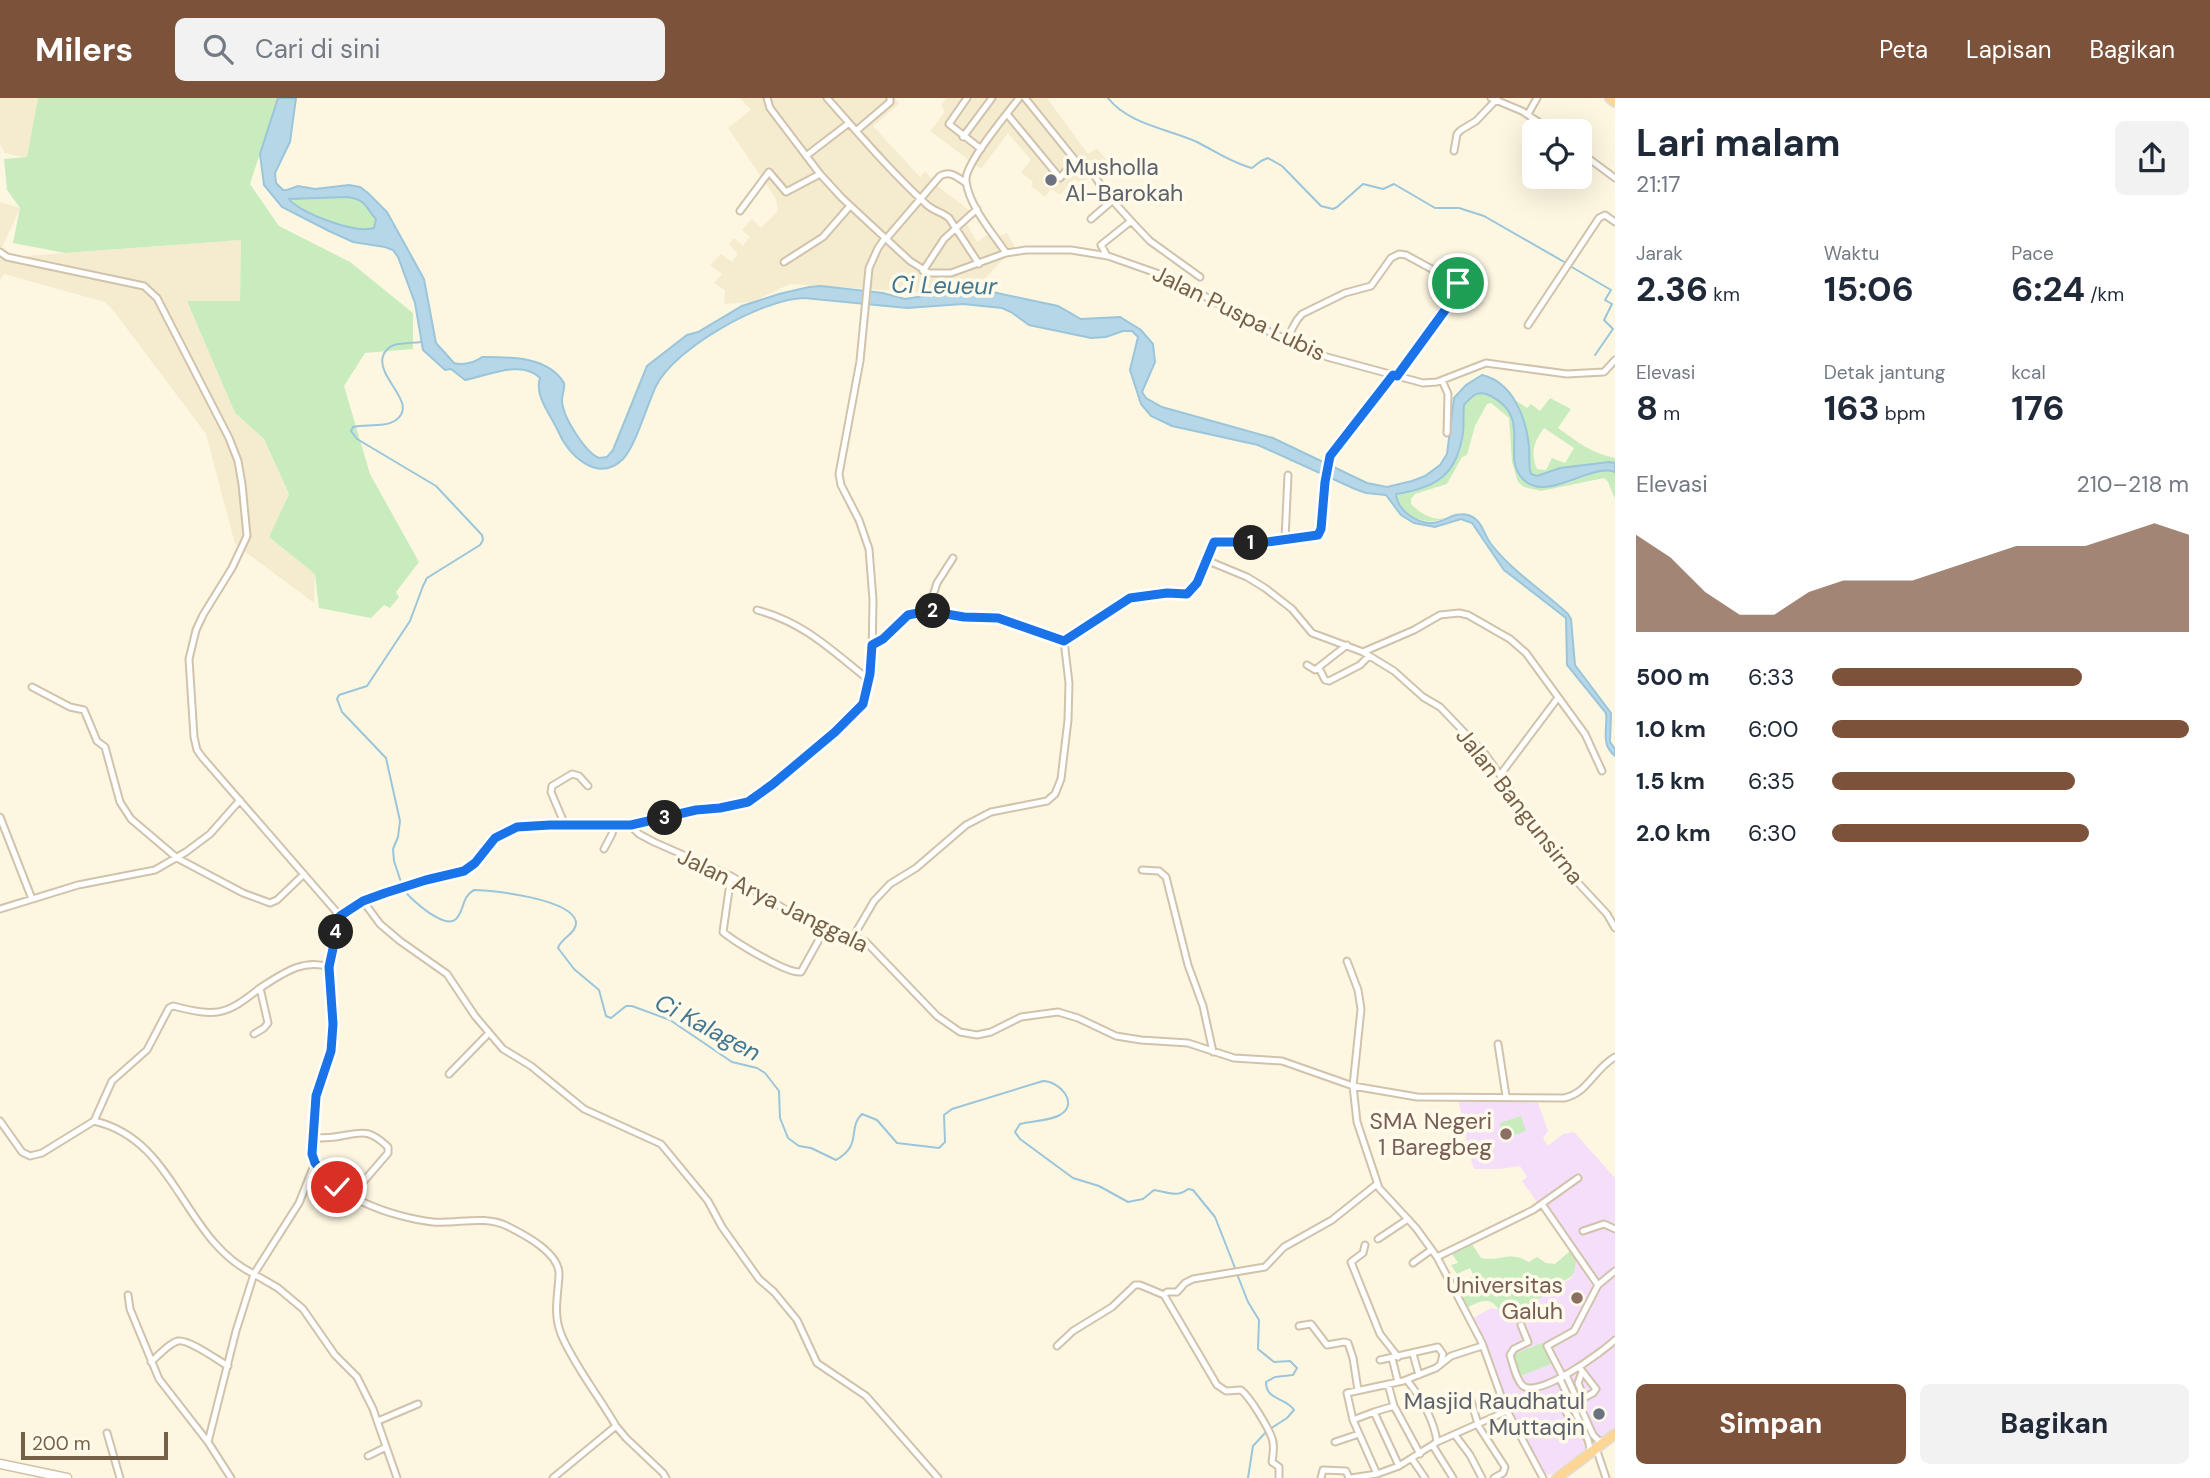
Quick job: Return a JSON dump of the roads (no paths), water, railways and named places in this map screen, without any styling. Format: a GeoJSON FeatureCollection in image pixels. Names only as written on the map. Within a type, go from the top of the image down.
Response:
{"type":"FeatureCollection","features":[{"type":"Feature","properties":{"kind":"highway"},"geometry":{"type":"LineString","coordinates":[[1610,98],[1615,102]]}},
{"type":"Feature","properties":{"kind":"highway"},"geometry":{"type":"LineString","coordinates":[[1558,1478],[1615,1434]]}},
{"type":"Feature","properties":{"kind":"main road"},"geometry":{"type":"LineString","coordinates":[[0,1464],[67,1478]]}},
{"type":"Feature","properties":{"kind":"street"},"geometry":{"type":"LineString","coordinates":[[767,98],[770,108],[820,174],[850,206],[923,271],[955,227],[977,209]]}},
{"type":"Feature","properties":{"kind":"street"},"geometry":{"type":"LineString","coordinates":[[827,98],[920,199],[933,211],[946,215],[979,264]]}},
{"type":"Feature","properties":{"kind":"street"},"geometry":{"type":"LineString","coordinates":[[856,131],[890,103],[890,98]]}},
{"type":"Feature","properties":{"kind":"street"},"geometry":{"type":"LineString","coordinates":[[967,98],[948,123],[981,149]]}},
{"type":"Feature","properties":{"kind":"street"},"geometry":{"type":"LineString","coordinates":[[963,136],[992,98]]}},
{"type":"Feature","properties":{"kind":"street"},"geometry":{"type":"LineString","coordinates":[[1025,98],[1075,160],[1087,164],[1112,200],[1150,241],[1200,276]]}},
{"type":"Feature","properties":{"kind":"street"},"geometry":{"type":"LineString","coordinates":[[1528,114],[1536,98]]}},
{"type":"Feature","properties":{"kind":"street"},"geometry":{"type":"LineString","coordinates":[[1006,253],[977,209],[966,183],[968,171],[981,149],[1017,99]]}},
{"type":"Feature","properties":{"kind":"street"},"geometry":{"type":"LineString","coordinates":[[1454,151],[1457,134],[1476,121],[1494,99],[1535,119]]}},
{"type":"Feature","properties":{"kind":"street"},"geometry":{"type":"LineString","coordinates":[[1007,114],[1060,178],[1075,160]]}},
{"type":"Feature","properties":{"kind":"street"},"geometry":{"type":"LineString","coordinates":[[806,156],[849,123]]}},
{"type":"Feature","properties":{"kind":"street"},"geometry":{"type":"LineString","coordinates":[[1592,162],[1615,178]]}},
{"type":"Feature","properties":{"kind":"street"},"geometry":{"type":"LineString","coordinates":[[740,211],[769,172],[786,192],[820,174]]}},
{"type":"Feature","properties":{"kind":"street"},"geometry":{"type":"LineString","coordinates":[[208,1443],[254,1274],[299,1203],[315,1163],[313,1138],[316,1096],[331,1051],[333,1024],[329,967],[340,916],[363,901],[469,868],[495,838],[510,829],[526,826],[631,825],[696,810],[748,802],[760,795],[852,717],[866,699],[872,658],[872,568],[869,548],[859,520],[841,485],[839,474],[858,381],[872,259],[943,174],[952,174],[966,183]]}},
{"type":"Feature","properties":{"kind":"street"},"geometry":{"type":"LineString","coordinates":[[1091,219],[1112,200]]}},
{"type":"Feature","properties":{"kind":"street"},"geometry":{"type":"LineString","coordinates":[[784,262],[823,237],[850,206]]}},
{"type":"Feature","properties":{"kind":"street"},"geometry":{"type":"LineString","coordinates":[[1528,325],[1599,218],[1605,215],[1615,222]]}},
{"type":"Feature","properties":{"kind":"street"},"geometry":{"type":"LineString","coordinates":[[1107,256],[1101,245],[1131,221]]}},
{"type":"Feature","properties":{"kind":"street","name":"Jalan Puspa Lubis"},"geometry":{"type":"LineString","coordinates":[[923,271],[942,274],[1006,253],[1059,249],[1107,256],[1176,280],[1263,329],[1328,357],[1427,383],[1443,380],[1486,363],[1583,375],[1604,372],[1615,360]]}},
{"type":"Feature","properties":{"kind":"street"},"geometry":{"type":"LineString","coordinates":[[0,252],[7,257],[131,282],[149,289],[162,308],[229,438],[238,461],[247,536],[196,630],[189,659],[188,679],[197,750],[340,916]]}},
{"type":"Feature","properties":{"kind":"street"},"geometry":{"type":"LineString","coordinates":[[1064,641],[1130,598],[1167,593],[1187,594],[1197,583],[1211,546],[1216,541],[1244,543],[1319,534],[1329,459],[1395,376],[1461,285],[1406,255],[1399,254],[1391,258],[1371,286],[1345,293],[1303,314],[1287,338]]}},
{"type":"Feature","properties":{"kind":"street"},"geometry":{"type":"LineString","coordinates":[[1443,380],[1448,394],[1447,433]]}},
{"type":"Feature","properties":{"kind":"street"},"geometry":{"type":"LineString","coordinates":[[1285,539],[1288,475]]}},
{"type":"Feature","properties":{"kind":"street"},"geometry":{"type":"LineString","coordinates":[[928,611],[937,583],[953,558]]}},
{"type":"Feature","properties":{"kind":"street","name":"Jalan Bangunsirna"},"geometry":{"type":"LineString","coordinates":[[1206,561],[1247,577],[1265,588],[1292,609],[1312,633],[1363,652],[1394,671],[1423,697],[1440,707],[1480,748],[1557,861],[1607,914],[1615,928]]}},
{"type":"Feature","properties":{"kind":"street"},"geometry":{"type":"LineString","coordinates":[[757,610],[783,618],[819,638],[869,680]]}},
{"type":"Feature","properties":{"kind":"street"},"geometry":{"type":"LineString","coordinates":[[872,645],[883,639],[908,615],[928,611],[964,617],[998,618],[1064,641]]}},
{"type":"Feature","properties":{"kind":"street"},"geometry":{"type":"LineString","coordinates":[[1363,652],[1440,615],[1464,614],[1519,646],[1534,663],[1557,699],[1585,734],[1602,771]]}},
{"type":"Feature","properties":{"kind":"street"},"geometry":{"type":"LineString","coordinates":[[853,937],[874,901],[890,884],[916,868],[966,825],[991,812],[1047,801],[1055,794],[1061,779],[1068,720],[1069,683],[1064,641]]}},
{"type":"Feature","properties":{"kind":"street"},"geometry":{"type":"LineString","coordinates":[[1307,665],[1314,670],[1347,645]]}},
{"type":"Feature","properties":{"kind":"street"},"geometry":{"type":"LineString","coordinates":[[1319,667],[1325,680],[1329,681],[1360,665],[1369,656]]}},
{"type":"Feature","properties":{"kind":"street"},"geometry":{"type":"LineString","coordinates":[[32,687],[84,710],[97,741],[105,747],[123,809],[177,858],[243,893],[270,903],[277,900],[304,874]]}},
{"type":"Feature","properties":{"kind":"street"},"geometry":{"type":"LineString","coordinates":[[1500,775],[1557,699]]}},
{"type":"Feature","properties":{"kind":"street"},"geometry":{"type":"LineString","coordinates":[[565,825],[551,789],[572,774],[579,776],[588,786]]}},
{"type":"Feature","properties":{"kind":"street"},"geometry":{"type":"LineString","coordinates":[[0,909],[78,885],[155,870],[210,834],[240,800]]}},
{"type":"Feature","properties":{"kind":"street"},"geometry":{"type":"LineString","coordinates":[[0,817],[32,898]]}},
{"type":"Feature","properties":{"kind":"street"},"geometry":{"type":"LineString","coordinates":[[604,849],[614,825]]}},
{"type":"Feature","properties":{"kind":"street","name":"Jalan Arya Janggala"},"geometry":{"type":"LineString","coordinates":[[631,825],[639,834],[731,876],[770,902],[866,942],[937,1016],[960,1032],[977,1035],[991,1032],[1021,1017],[1058,1012],[1078,1018],[1115,1036],[1188,1042],[1234,1058],[1282,1061],[1353,1086],[1417,1097],[1562,1098],[1576,1095],[1615,1057]]}},
{"type":"Feature","properties":{"kind":"street"},"geometry":{"type":"LineString","coordinates":[[1142,870],[1159,871],[1166,877],[1188,965],[1203,1006],[1213,1052]]}},
{"type":"Feature","properties":{"kind":"street"},"geometry":{"type":"LineString","coordinates":[[731,876],[723,932],[734,941],[790,971],[801,972],[826,927]]}},
{"type":"Feature","properties":{"kind":"street"},"geometry":{"type":"LineString","coordinates":[[363,901],[380,924],[447,974],[488,1034],[503,1049],[531,1066],[576,1104],[661,1144],[708,1201],[722,1227],[759,1279],[774,1292],[797,1320],[817,1363],[866,1396],[938,1478]]}},
{"type":"Feature","properties":{"kind":"street"},"geometry":{"type":"LineString","coordinates":[[1348,961],[1358,990],[1360,1009],[1353,1086],[1357,1122],[1377,1184],[1437,1257],[1482,1346],[1507,1411],[1543,1478]]}},
{"type":"Feature","properties":{"kind":"street"},"geometry":{"type":"LineString","coordinates":[[0,1121],[22,1152],[30,1156],[42,1153],[94,1121],[112,1081],[147,1050],[169,1008],[173,1006],[204,1013],[222,1012],[238,1006],[260,988],[300,966],[315,962],[329,967]]}},
{"type":"Feature","properties":{"kind":"street"},"geometry":{"type":"LineString","coordinates":[[254,1034],[268,1024],[260,988]]}},
{"type":"Feature","properties":{"kind":"street"},"geometry":{"type":"LineString","coordinates":[[449,1074],[488,1034]]}},
{"type":"Feature","properties":{"kind":"street"},"geometry":{"type":"LineString","coordinates":[[1498,1044],[1506,1096]]}},
{"type":"Feature","properties":{"kind":"street"},"geometry":{"type":"LineString","coordinates":[[94,1121],[132,1139],[152,1155],[176,1187],[196,1222],[228,1257],[278,1288],[303,1308],[335,1355],[357,1377],[378,1421],[397,1478]]}},
{"type":"Feature","properties":{"kind":"street"},"geometry":{"type":"LineString","coordinates":[[313,1138],[342,1136],[359,1131],[372,1135],[388,1147],[388,1153],[351,1196]]}},
{"type":"Feature","properties":{"kind":"street"},"geometry":{"type":"LineString","coordinates":[[315,1163],[324,1175],[351,1196],[396,1214],[432,1222],[496,1222],[530,1240],[552,1256],[559,1267],[557,1315],[561,1333],[617,1426],[666,1478]]}},
{"type":"Feature","properties":{"kind":"street"},"geometry":{"type":"LineString","coordinates":[[1437,1257],[1542,1204],[1578,1178]]}},
{"type":"Feature","properties":{"kind":"street"},"geometry":{"type":"LineString","coordinates":[[1164,1295],[1167,1292],[1177,1292],[1193,1279],[1265,1267],[1284,1247],[1332,1220],[1377,1184]]}},
{"type":"Feature","properties":{"kind":"street"},"geometry":{"type":"LineString","coordinates":[[1542,1204],[1598,1285]]}},
{"type":"Feature","properties":{"kind":"street"},"geometry":{"type":"LineString","coordinates":[[1378,1239],[1408,1219]]}},
{"type":"Feature","properties":{"kind":"street"},"geometry":{"type":"LineString","coordinates":[[1583,1231],[1598,1224],[1615,1228]]}},
{"type":"Feature","properties":{"kind":"street"},"geometry":{"type":"LineString","coordinates":[[1365,1245],[1363,1253],[1353,1259],[1352,1264],[1380,1334],[1395,1357],[1398,1382]]}},
{"type":"Feature","properties":{"kind":"street"},"geometry":{"type":"LineString","coordinates":[[1413,1263],[1431,1250]]}},
{"type":"Feature","properties":{"kind":"street"},"geometry":{"type":"LineString","coordinates":[[1606,1478],[1547,1346],[1573,1331],[1598,1285],[1615,1271]]}},
{"type":"Feature","properties":{"kind":"street"},"geometry":{"type":"LineString","coordinates":[[1058,1346],[1073,1331],[1116,1304],[1135,1285],[1164,1295],[1215,1382],[1223,1390],[1243,1391],[1270,1434],[1274,1449],[1272,1461],[1279,1467],[1279,1478]]}},
{"type":"Feature","properties":{"kind":"street"},"geometry":{"type":"LineString","coordinates":[[128,1295],[130,1309],[159,1379],[231,1478]]}},
{"type":"Feature","properties":{"kind":"street"},"geometry":{"type":"LineString","coordinates":[[1299,1326],[1311,1324],[1327,1345],[1347,1342],[1353,1358],[1358,1390]]}},
{"type":"Feature","properties":{"kind":"street"},"geometry":{"type":"LineString","coordinates":[[1521,1325],[1528,1342],[1514,1349],[1510,1355],[1521,1383],[1527,1388],[1534,1388],[1580,1370],[1615,1340]]}},
{"type":"Feature","properties":{"kind":"street"},"geometry":{"type":"LineString","coordinates":[[151,1362],[180,1341],[228,1366]]}},
{"type":"Feature","properties":{"kind":"street"},"geometry":{"type":"LineString","coordinates":[[1377,1474],[1353,1420],[1347,1394],[1407,1380],[1451,1356],[1482,1346]]}},
{"type":"Feature","properties":{"kind":"street"},"geometry":{"type":"LineString","coordinates":[[1380,1360],[1440,1347],[1443,1354],[1441,1363]]}},
{"type":"Feature","properties":{"kind":"street"},"geometry":{"type":"LineString","coordinates":[[1413,1354],[1419,1375]]}},
{"type":"Feature","properties":{"kind":"street"},"geometry":{"type":"LineString","coordinates":[[1580,1370],[1578,1383],[1581,1399],[1593,1435],[1599,1441],[1605,1441]]}},
{"type":"Feature","properties":{"kind":"street"},"geometry":{"type":"LineString","coordinates":[[1580,1370],[1596,1388],[1593,1393],[1581,1399]]}},
{"type":"Feature","properties":{"kind":"street"},"geometry":{"type":"LineString","coordinates":[[1563,1377],[1581,1399]]}},
{"type":"Feature","properties":{"kind":"street"},"geometry":{"type":"LineString","coordinates":[[1407,1380],[1422,1398],[1436,1432],[1435,1444],[1453,1478]]}},
{"type":"Feature","properties":{"kind":"street"},"geometry":{"type":"LineString","coordinates":[[1388,1384],[1394,1406],[1420,1454]]}},
{"type":"Feature","properties":{"kind":"street"},"geometry":{"type":"LineString","coordinates":[[1471,1401],[1478,1424],[1505,1467],[1503,1472],[1494,1478]]}},
{"type":"Feature","properties":{"kind":"street"},"geometry":{"type":"LineString","coordinates":[[378,1421],[418,1404]]}},
{"type":"Feature","properties":{"kind":"street"},"geometry":{"type":"LineString","coordinates":[[1353,1420],[1394,1406]]}},
{"type":"Feature","properties":{"kind":"street"},"geometry":{"type":"LineString","coordinates":[[1321,1478],[1323,1470],[1346,1471],[1350,1478],[1377,1474],[1399,1466],[1435,1444],[1507,1411]]}},
{"type":"Feature","properties":{"kind":"street"},"geometry":{"type":"LineString","coordinates":[[1374,1412],[1399,1466]]}},
{"type":"Feature","properties":{"kind":"street"},"geometry":{"type":"LineString","coordinates":[[1566,1412],[1579,1430],[1585,1433]]}},
{"type":"Feature","properties":{"kind":"street"},"geometry":{"type":"LineString","coordinates":[[553,1478],[617,1426]]}},
{"type":"Feature","properties":{"kind":"street"},"geometry":{"type":"LineString","coordinates":[[107,1433],[120,1478]]}},
{"type":"Feature","properties":{"kind":"street"},"geometry":{"type":"LineString","coordinates":[[1335,1442],[1359,1434]]}},
{"type":"Feature","properties":{"kind":"street"},"geometry":{"type":"LineString","coordinates":[[1455,1435],[1482,1478]]}},
{"type":"Feature","properties":{"kind":"street"},"geometry":{"type":"LineString","coordinates":[[368,1456],[386,1447]]}},
{"type":"Feature","properties":{"kind":"street"},"geometry":{"type":"LineString","coordinates":[[1412,1459],[1425,1478]]}},
{"type":"Feature","properties":{"kind":"water"},"geometry":{"type":"Polygon","coordinates":[[[278,98],[296,98],[290,142],[275,173],[276,183],[283,190],[298,186],[315,189],[349,185],[360,187],[368,193],[387,212],[424,279],[436,343],[457,364],[469,363],[482,357],[504,357],[538,363],[557,374],[564,383],[563,407],[570,424],[587,449],[599,458],[607,457],[613,450],[647,366],[687,335],[698,332],[742,306],[809,287],[883,293],[905,299],[983,290],[1058,306],[1081,319],[1120,317],[1141,330],[1153,344],[1155,362],[1142,392],[1146,398],[1162,407],[1273,438],[1367,483],[1387,487],[1425,476],[1440,465],[1447,454],[1454,398],[1466,385],[1482,375],[1493,379],[1510,393],[1521,413],[1527,435],[1531,474],[1537,476],[1560,468],[1609,462],[1615,463],[1615,472],[1605,470],[1543,487],[1532,485],[1522,478],[1516,469],[1511,415],[1504,405],[1491,396],[1479,393],[1464,405],[1460,447],[1450,469],[1433,483],[1396,494],[1397,500],[1408,514],[1425,522],[1436,522],[1463,514],[1473,517],[1491,544],[1509,563],[1568,614],[1571,619],[1575,665],[1611,713],[1610,742],[1615,749],[1615,756],[1606,741],[1606,713],[1567,665],[1566,618],[1504,570],[1472,523],[1461,519],[1435,527],[1414,523],[1401,515],[1386,495],[1355,489],[1258,445],[1172,426],[1151,416],[1141,404],[1130,370],[1138,337],[1132,331],[1091,338],[1029,325],[1002,308],[963,304],[907,308],[804,298],[786,301],[744,316],[721,328],[681,356],[656,386],[628,453],[613,466],[604,469],[594,467],[576,457],[563,440],[541,398],[540,378],[533,372],[514,369],[465,380],[451,369],[445,370],[423,350],[415,303],[393,250],[353,242],[282,207],[264,185],[260,154],[278,98]],[[347,197],[289,199],[295,205],[328,221],[354,228],[374,228],[376,219],[364,204],[347,197]]]}},
{"type":"Feature","properties":{"kind":"waterway"},"geometry":{"type":"LineString","coordinates":[[1108,98],[1116,107],[1137,120],[1197,142],[1245,166],[1252,168],[1268,158],[1282,166],[1321,206],[1333,209],[1337,207],[1363,184],[1383,189],[1394,184],[1435,208],[1459,208],[1484,216],[1566,263]]}},
{"type":"Feature","properties":{"kind":"waterway"},"geometry":{"type":"LineString","coordinates":[[1570,266],[1611,290],[1605,300],[1612,304],[1604,320],[1613,329],[1595,355]]}},
{"type":"Feature","properties":{"kind":"waterway","name":"Ci Kalagen"},"geometry":{"type":"LineString","coordinates":[[402,885],[393,849],[400,821],[386,758],[342,712],[337,699],[339,695],[367,686],[410,621],[427,578],[480,545],[483,540],[482,535],[436,486],[357,439],[351,431],[353,427],[391,422],[402,413],[400,398],[385,373],[383,356],[387,349],[394,345],[421,342]]}},
{"type":"Feature","properties":{"kind":"waterway","name":"Ci Kalagen"},"geometry":{"type":"LineString","coordinates":[[404,890],[428,912],[444,921],[456,919],[467,896],[474,890],[531,897],[561,907],[571,914],[576,926],[558,948],[574,969],[599,990],[606,1016],[611,1018],[626,1006],[632,1006],[670,1020],[732,1062],[757,1068],[765,1073],[779,1091],[780,1118],[788,1138],[799,1146],[811,1148],[836,1160],[852,1143],[855,1125],[862,1114],[877,1120],[897,1143],[939,1148],[945,1142],[944,1115],[952,1109],[1043,1081],[1049,1082],[1065,1094],[1068,1099],[1066,1110],[1051,1119],[1020,1124],[1015,1132],[1020,1139],[1073,1178],[1099,1186],[1128,1202],[1143,1199],[1154,1190],[1176,1194],[1188,1189],[1193,1190],[1215,1217],[1235,1268]]}},
{"type":"Feature","properties":{"kind":"waterway","name":"Ci Kalagen"},"geometry":{"type":"LineString","coordinates":[[1237,1274],[1248,1302],[1259,1320],[1258,1349],[1274,1362],[1290,1361],[1297,1368],[1293,1375],[1275,1377],[1266,1382],[1269,1393],[1294,1410],[1270,1429]]}},
{"type":"Feature","properties":{"kind":"waterway","name":"Ci Kalagen"},"geometry":{"type":"LineString","coordinates":[[1248,1478],[1253,1446],[1266,1432]]}},
{"type":"Feature","properties":{"kind":"place","name":"Musholla Al-Barokah"},"geometry":{"type":"Point","coordinates":[1051,180]}},
{"type":"Feature","properties":{"kind":"place","name":"SMA Negeri 1 Baregbeg"},"geometry":{"type":"Point","coordinates":[1506,1134]}},
{"type":"Feature","properties":{"kind":"place","name":"Universitas Galuh"},"geometry":{"type":"Point","coordinates":[1577,1298]}},
{"type":"Feature","properties":{"kind":"place","name":"Masjid Raudhatul Muttaqin"},"geometry":{"type":"Point","coordinates":[1599,1414]}},
{"type":"Feature","properties":{"kind":"water label","name":"Ci Leueur"},"geometry":{"type":"Point","coordinates":[944,285]}}]}
